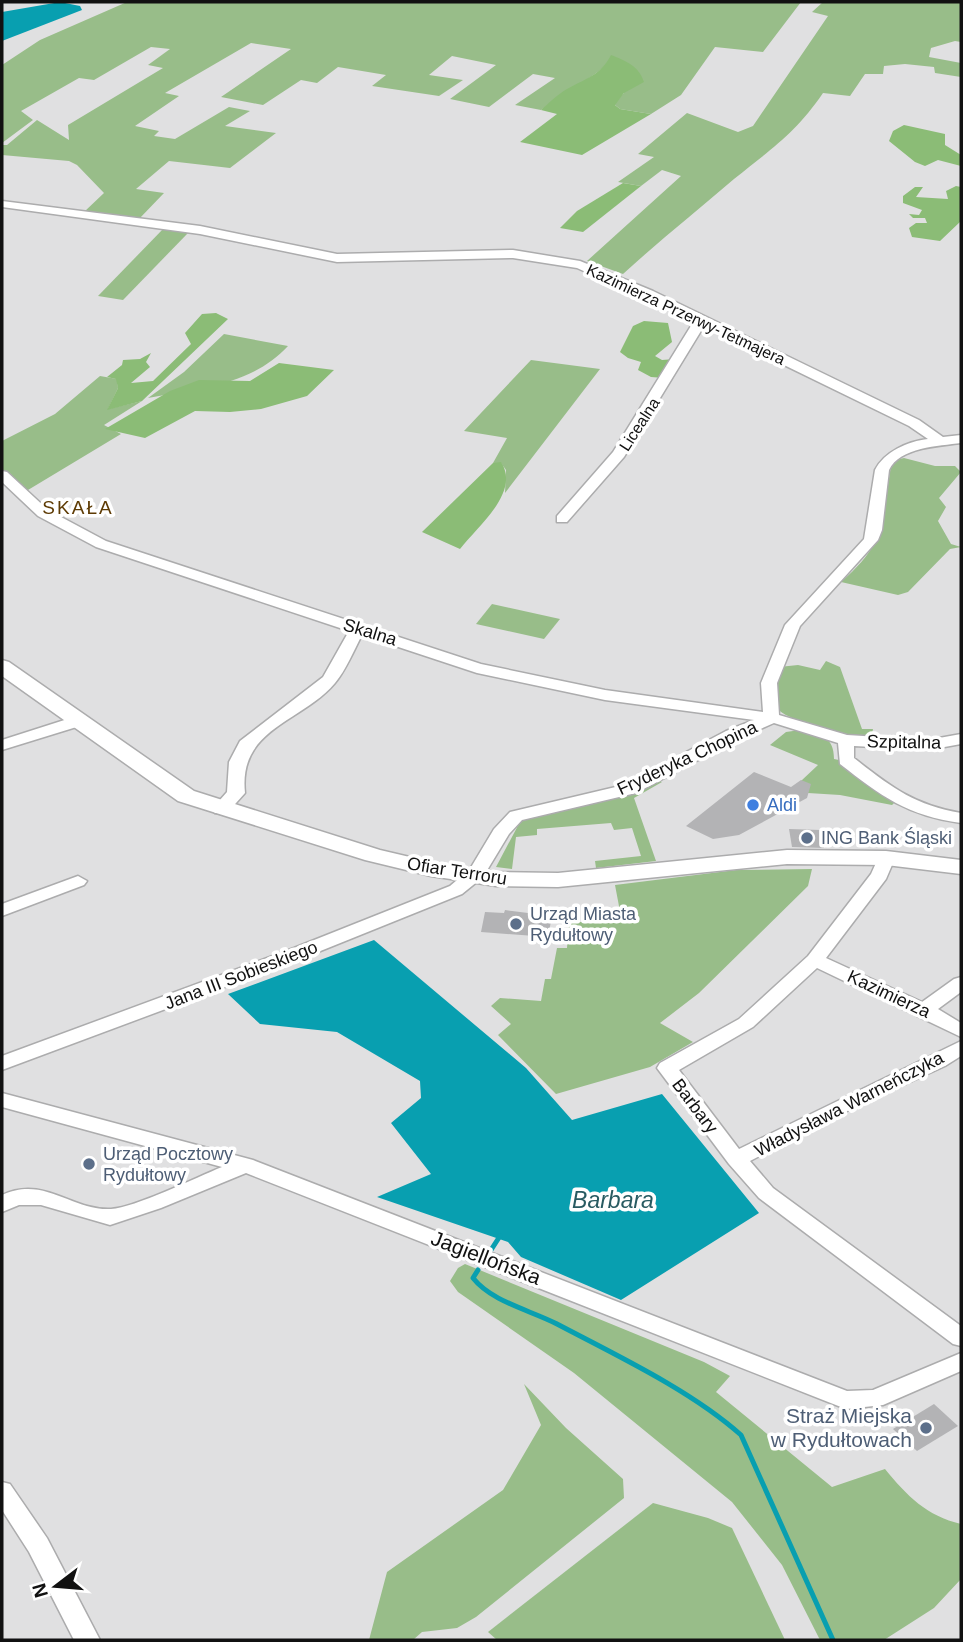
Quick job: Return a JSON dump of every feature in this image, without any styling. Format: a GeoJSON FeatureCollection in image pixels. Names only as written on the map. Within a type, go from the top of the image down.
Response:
{"type":"FeatureCollection","features":[{"type":"Feature","properties":{"kind":"street","name":"Kazimierza Przerwy-Tetmajera"},"geometry":{"type":"LineString","coordinates":[[2,204],[77,216],[200,230],[337,258],[513,254],[548,257],[580,265],[617,279],[702,319],[914,423],[937,440]]}},
{"type":"Feature","properties":{"kind":"street","name":"Licealna"},"geometry":{"type":"LineString","coordinates":[[562,519],[619,454],[702,319]]}},
{"type":"Feature","properties":{"kind":"street","name":"Fryderyka Chopina"},"geometry":{"type":"LineString","coordinates":[[475,876],[486,863],[508,822],[516,816],[630,789],[732,735],[771,718],[769,683],[793,625],[871,540],[882,470],[887,460],[906,449],[937,440],[961,439]]}},
{"type":"Feature","properties":{"kind":"street","name":"Skalna"},"geometry":{"type":"LineString","coordinates":[[2,475],[43,513],[101,544],[477,668],[629,699],[771,718]]}},
{"type":"Feature","properties":{"kind":"street"},"geometry":{"type":"LineString","coordinates":[[220,809],[236,793],[236,766],[246,745],[329,680],[358,628]]}},
{"type":"Feature","properties":{"kind":"street","name":"Ofiar Terroru"},"geometry":{"type":"LineString","coordinates":[[2,666],[166,785],[220,809],[373,855],[475,876],[558,880],[787,857],[886,858],[961,867]]}},
{"type":"Feature","properties":{"kind":"street","name":"Szpitalna"},"geometry":{"type":"LineString","coordinates":[[771,718],[846,740],[928,745],[961,739]]}},
{"type":"Feature","properties":{"kind":"street"},"geometry":{"type":"LineString","coordinates":[[2,745],[77,721]]}},
{"type":"Feature","properties":{"kind":"street","name":"Szpitalna"},"geometry":{"type":"LineString","coordinates":[[846,740],[846,760],[899,801],[928,814],[961,818]]}},
{"type":"Feature","properties":{"kind":"street","name":"Barbary"},"geometry":{"type":"LineString","coordinates":[[886,858],[880,875],[815,960],[746,1023],[667,1068],[736,1159],[780,1205],[961,1338]]}},
{"type":"Feature","properties":{"kind":"street","name":"Jana III Sobieskiego"},"geometry":{"type":"LineString","coordinates":[[2,1063],[301,952],[456,890],[475,876]]}},
{"type":"Feature","properties":{"kind":"street"},"geometry":{"type":"LineString","coordinates":[[2,910],[78,881]]}},
{"type":"Feature","properties":{"kind":"street","name":"Kazimierza"},"geometry":{"type":"LineString","coordinates":[[815,960],[924,1010],[961,1031]]}},
{"type":"Feature","properties":{"kind":"street"},"geometry":{"type":"LineString","coordinates":[[924,1010],[961,983]]}},
{"type":"Feature","properties":{"kind":"street","name":"Władysława Warneńczyka"},"geometry":{"type":"LineString","coordinates":[[736,1159],[825,1113],[939,1061],[961,1047]]}},
{"type":"Feature","properties":{"kind":"street","name":"Jagiellońska"},"geometry":{"type":"LineString","coordinates":[[2,1100],[246,1166],[846,1400],[876,1399],[961,1362]]}},
{"type":"Feature","properties":{"kind":"street"},"geometry":{"type":"LineString","coordinates":[[2,1204],[22,1196],[39,1197],[112,1218],[246,1166]]}},
{"type":"Feature","properties":{"kind":"street"},"geometry":{"type":"LineString","coordinates":[[2,1491],[38,1545],[87,1640]]}},
{"type":"Feature","properties":{"kind":"green space"},"geometry":{"type":"Polygon","coordinates":[[[127,2],[801,2],[763,52],[715,47],[681,95],[651,114],[620,109],[614,104],[624,93],[606,65],[541,110],[515,105],[555,78],[533,74],[489,107],[450,99],[496,65],[452,56],[429,75],[463,80],[439,96],[372,86],[386,75],[338,67],[317,83],[301,80],[263,105],[221,97],[291,49],[251,43],[165,93],[179,96],[135,126],[159,131],[154,136],[175,139],[229,107],[250,111],[225,126],[276,133],[230,168],[169,161],[136,189],[164,193],[139,219],[84,212],[104,193],[77,165],[69,161],[2,155],[2,145],[7,145],[37,120],[69,140],[68,125],[163,68],[148,65],[170,49],[151,47],[94,80],[79,78],[21,111],[33,120],[2,143],[2,65],[40,40],[127,2]]]}},
{"type":"Feature","properties":{"kind":"green space"},"geometry":{"type":"Polygon","coordinates":[[[823,2],[961,2],[961,42],[955,41],[931,48],[929,57],[961,63],[961,77],[935,73],[934,67],[905,64],[884,66],[883,74],[865,74],[850,96],[823,93],[782,140],[623,274],[587,261],[681,176],[662,170],[641,186],[618,182],[654,157],[638,154],[687,113],[738,132],[753,126],[828,16],[812,12],[823,2]]]}},
{"type":"Feature","properties":{"kind":"green space"},"geometry":{"type":"Polygon","coordinates":[[[611,55],[635,68],[644,82],[624,93],[615,105],[620,109],[651,114],[582,155],[520,142],[557,114],[541,110],[564,91],[597,72],[611,55]]]}},
{"type":"Feature","properties":{"kind":"green space"},"geometry":{"type":"Polygon","coordinates":[[[904,125],[945,134],[945,145],[961,155],[961,166],[938,160],[925,166],[915,162],[889,141],[893,131],[904,125]]]}},
{"type":"Feature","properties":{"kind":"green space"},"geometry":{"type":"Polygon","coordinates":[[[623,183],[641,186],[583,232],[560,228],[577,211],[623,183]]]}},
{"type":"Feature","properties":{"kind":"green space"},"geometry":{"type":"Polygon","coordinates":[[[956,186],[961,187],[961,221],[940,241],[912,237],[909,228],[916,223],[927,223],[925,218],[913,218],[909,214],[919,215],[922,210],[903,203],[903,196],[915,187],[923,187],[916,197],[948,199],[946,191],[956,186]]]}},
{"type":"Feature","properties":{"kind":"green space"},"geometry":{"type":"Polygon","coordinates":[[[164,228],[188,233],[123,300],[98,296],[164,228]]]}},
{"type":"Feature","properties":{"kind":"green space"},"geometry":{"type":"Polygon","coordinates":[[[216,313],[228,319],[142,401],[107,410],[118,388],[116,379],[107,377],[122,365],[123,360],[140,359],[151,353],[146,362],[150,367],[131,383],[153,381],[191,344],[185,333],[202,314],[216,313]]]}},
{"type":"Feature","properties":{"kind":"green space"},"geometry":{"type":"Polygon","coordinates":[[[644,321],[668,323],[672,342],[655,356],[662,360],[675,359],[664,378],[651,377],[638,370],[641,362],[620,352],[633,326],[644,321]]]}},
{"type":"Feature","properties":{"kind":"green space"},"geometry":{"type":"Polygon","coordinates":[[[224,334],[288,346],[258,370],[241,377],[205,388],[148,398],[184,372],[224,334]]]}},
{"type":"Feature","properties":{"kind":"green space"},"geometry":{"type":"Polygon","coordinates":[[[531,360],[600,369],[505,493],[506,470],[501,463],[493,463],[507,438],[464,431],[531,360]]]}},
{"type":"Feature","properties":{"kind":"green space"},"geometry":{"type":"Polygon","coordinates":[[[279,363],[334,370],[307,396],[261,409],[195,411],[145,438],[105,429],[170,391],[199,380],[250,381],[279,363]]]}},
{"type":"Feature","properties":{"kind":"green space"},"geometry":{"type":"Polygon","coordinates":[[[100,376],[117,379],[118,388],[108,409],[142,401],[104,425],[121,434],[23,493],[2,469],[2,441],[55,414],[100,376]]]}},
{"type":"Feature","properties":{"kind":"green space"},"geometry":{"type":"Polygon","coordinates":[[[904,458],[935,466],[955,466],[961,472],[939,498],[946,507],[938,521],[951,544],[961,547],[950,549],[908,592],[898,595],[841,582],[856,568],[875,542],[883,517],[891,466],[895,460],[904,458]]]}},
{"type":"Feature","properties":{"kind":"green space"},"geometry":{"type":"Polygon","coordinates":[[[501,462],[506,473],[501,497],[486,520],[460,549],[422,532],[493,463],[501,462]]]}},
{"type":"Feature","properties":{"kind":"green space"},"geometry":{"type":"Polygon","coordinates":[[[492,604],[560,619],[544,639],[476,624],[492,604]]]}},
{"type":"Feature","properties":{"kind":"green space"},"geometry":{"type":"Polygon","coordinates":[[[826,661],[840,667],[862,729],[873,729],[872,734],[836,732],[806,724],[782,713],[776,707],[774,692],[779,667],[798,665],[820,670],[826,661]]]}},
{"type":"Feature","properties":{"kind":"green space"},"geometry":{"type":"Polygon","coordinates":[[[800,730],[820,735],[829,741],[834,759],[895,802],[892,805],[840,795],[808,793],[801,781],[818,765],[770,745],[786,732],[800,730]]]}},
{"type":"Feature","properties":{"kind":"green space"},"geometry":{"type":"Polygon","coordinates":[[[658,780],[662,782],[634,798],[656,861],[596,868],[595,861],[641,856],[632,828],[614,830],[611,823],[537,829],[537,835],[516,837],[512,869],[496,867],[522,818],[658,780]]]}},
{"type":"Feature","properties":{"kind":"green space"},"geometry":{"type":"Polygon","coordinates":[[[812,869],[808,886],[699,993],[660,1023],[693,1042],[650,1067],[556,1094],[498,1035],[511,1024],[491,1006],[500,998],[541,1001],[545,979],[551,979],[557,948],[567,948],[569,922],[622,922],[615,885],[736,870],[812,869]]]}},
{"type":"Feature","properties":{"kind":"green space"},"geometry":{"type":"Polygon","coordinates":[[[465,1264],[704,1362],[730,1376],[716,1392],[832,1487],[885,1469],[918,1504],[938,1516],[961,1524],[961,1579],[934,1608],[884,1640],[820,1640],[782,1565],[732,1502],[574,1373],[458,1292],[450,1281],[458,1268],[465,1264]]]}},
{"type":"Feature","properties":{"kind":"green space"},"geometry":{"type":"Polygon","coordinates":[[[524,1384],[566,1428],[623,1479],[624,1498],[476,1617],[457,1628],[422,1632],[413,1640],[369,1640],[387,1572],[503,1490],[541,1425],[524,1384]]]}},
{"type":"Feature","properties":{"kind":"green space"},"geometry":{"type":"Polygon","coordinates":[[[653,1503],[708,1518],[732,1528],[785,1640],[497,1640],[488,1632],[653,1503]]]}},
{"type":"Feature","properties":{"kind":"water"},"geometry":{"type":"Polygon","coordinates":[[[60,2],[80,6],[82,10],[2,41],[2,12],[60,2]]]}},
{"type":"Feature","properties":{"kind":"water","name":"Barbara"},"geometry":{"type":"Polygon","coordinates":[[[374,940],[526,1068],[572,1120],[662,1094],[759,1213],[621,1300],[521,1257],[508,1242],[377,1197],[431,1174],[391,1123],[421,1098],[420,1081],[337,1032],[260,1024],[228,994],[374,940]]]}},
{"type":"Feature","properties":{"kind":"building","name":"Aldi"},"geometry":{"type":"Polygon","coordinates":[[[754,772],[791,787],[801,780],[811,784],[807,798],[739,835],[713,839],[686,826],[754,772]]]}},
{"type":"Feature","properties":{"kind":"building","name":"ING Bank Śląski"},"geometry":{"type":"Polygon","coordinates":[[[789,829],[821,830],[824,848],[792,847],[789,829]]]}},
{"type":"Feature","properties":{"kind":"building","name":"Urząd Miasta Rydułtowy"},"geometry":{"type":"Polygon","coordinates":[[[505,910],[552,916],[548,937],[481,932],[485,912],[504,913],[505,910]]]}},
{"type":"Feature","properties":{"kind":"building","name":"Straż Miejska w Rydułtowach"},"geometry":{"type":"Polygon","coordinates":[[[934,1404],[958,1426],[917,1451],[893,1429],[934,1404]]]}},
{"type":"Feature","properties":{"kind":"waterway"},"geometry":{"type":"LineString","coordinates":[[491,1250],[500,1236]]}},
{"type":"Feature","properties":{"kind":"waterway"},"geometry":{"type":"LineString","coordinates":[[478,1270],[473,1278],[490,1293],[557,1324],[653,1375],[700,1403],[741,1435],[833,1640]]}},
{"type":"Feature","properties":{"kind":"place","name":"Aldi"},"geometry":{"type":"Point","coordinates":[753,805]}},
{"type":"Feature","properties":{"kind":"place","name":"ING Bank Śląski"},"geometry":{"type":"Point","coordinates":[807,838]}},
{"type":"Feature","properties":{"kind":"place","name":"Urząd Miasta Rydułtowy"},"geometry":{"type":"Point","coordinates":[516,924]}},
{"type":"Feature","properties":{"kind":"place","name":"Urząd Pocztowy Rydułtowy"},"geometry":{"type":"Point","coordinates":[89,1164]}},
{"type":"Feature","properties":{"kind":"place","name":"Straż Miejska w Rydułtowach"},"geometry":{"type":"Point","coordinates":[926,1428]}},
{"type":"Feature","properties":{"kind":"district","name":"SKAŁA"},"geometry":{"type":"Point","coordinates":[78,507]}}]}
